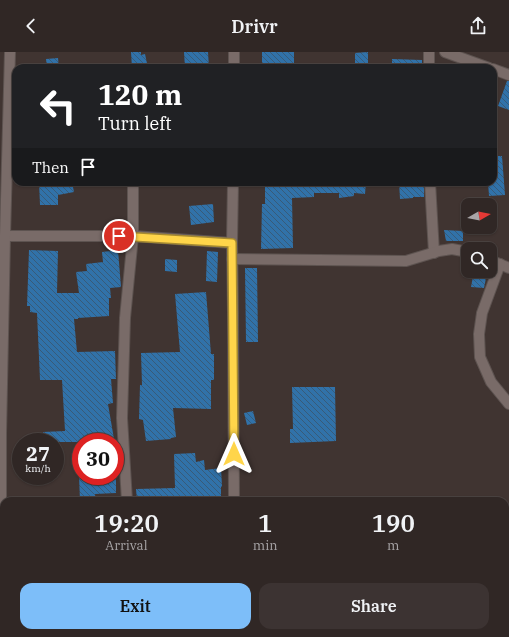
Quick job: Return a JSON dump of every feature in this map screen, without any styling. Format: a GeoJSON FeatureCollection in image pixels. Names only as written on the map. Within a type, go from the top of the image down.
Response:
{"type":"FeatureCollection","features":[{"type":"Feature","properties":{"kind":"street"},"geometry":{"type":"LineString","coordinates":[[1,497],[1,434],[5,236],[4,151],[10,52]]}},
{"type":"Feature","properties":{"kind":"street"},"geometry":{"type":"LineString","coordinates":[[234,52],[234,64]]}},
{"type":"Feature","properties":{"kind":"street"},"geometry":{"type":"LineString","coordinates":[[429,52],[429,64]]}},
{"type":"Feature","properties":{"kind":"street"},"geometry":{"type":"LineString","coordinates":[[445,52],[478,64]]}},
{"type":"Feature","properties":{"kind":"street"},"geometry":{"type":"LineString","coordinates":[[497,70],[509,75]]}},
{"type":"Feature","properties":{"kind":"street"},"geometry":{"type":"LineString","coordinates":[[127,497],[122,418],[125,318],[133,236],[133,186]]}},
{"type":"Feature","properties":{"kind":"street"},"geometry":{"type":"LineString","coordinates":[[233,186],[234,497]]}},
{"type":"Feature","properties":{"kind":"street"},"geometry":{"type":"LineString","coordinates":[[430,186],[434,253]]}},
{"type":"Feature","properties":{"kind":"street"},"geometry":{"type":"LineString","coordinates":[[5,236],[133,236],[232,243]]}},
{"type":"Feature","properties":{"kind":"street"},"geometry":{"type":"LineString","coordinates":[[232,259],[406,261],[452,249],[461,251]]}},
{"type":"Feature","properties":{"kind":"street"},"geometry":{"type":"LineString","coordinates":[[505,266],[482,313],[479,334],[480,357],[491,382],[509,404]]}},
{"type":"Feature","properties":{"kind":"building"},"geometry":{"type":"Polygon","coordinates":[[[131,52],[141,52],[141,55],[145,54],[147,64],[132,64],[131,52]]]}},
{"type":"Feature","properties":{"kind":"building"},"geometry":{"type":"Polygon","coordinates":[[[184,52],[208,52],[209,64],[185,64],[184,52]]]}},
{"type":"Feature","properties":{"kind":"building"},"geometry":{"type":"Polygon","coordinates":[[[262,52],[294,52],[294,64],[262,64],[262,52]]]}},
{"type":"Feature","properties":{"kind":"building"},"geometry":{"type":"Polygon","coordinates":[[[368,52],[368,64],[355,64],[355,53],[368,52]]]}},
{"type":"Feature","properties":{"kind":"building"},"geometry":{"type":"Polygon","coordinates":[[[58,58],[59,64],[47,64],[46,59],[58,58]]]}},
{"type":"Feature","properties":{"kind":"building"},"geometry":{"type":"Polygon","coordinates":[[[392,59],[422,60],[422,64],[392,64],[392,59]]]}},
{"type":"Feature","properties":{"kind":"building"},"geometry":{"type":"Polygon","coordinates":[[[507,81],[509,81],[509,110],[498,106],[507,81]]]}},
{"type":"Feature","properties":{"kind":"building"},"geometry":{"type":"Polygon","coordinates":[[[497,156],[502,156],[505,195],[489,196],[488,186],[497,186],[497,156]]]}},
{"type":"Feature","properties":{"kind":"building"},"geometry":{"type":"Polygon","coordinates":[[[39,186],[73,186],[74,192],[58,195],[58,205],[40,205],[39,186]]]}},
{"type":"Feature","properties":{"kind":"building"},"geometry":{"type":"Polygon","coordinates":[[[265,186],[366,186],[365,194],[354,193],[354,196],[339,198],[339,193],[314,193],[314,197],[292,198],[293,248],[261,249],[262,204],[265,204],[265,186]]]}},
{"type":"Feature","properties":{"kind":"building"},"geometry":{"type":"Polygon","coordinates":[[[399,186],[424,186],[424,197],[400,199],[399,186]]]}},
{"type":"Feature","properties":{"kind":"building"},"geometry":{"type":"Polygon","coordinates":[[[213,204],[214,222],[191,225],[189,206],[213,204]]]}},
{"type":"Feature","properties":{"kind":"building"},"geometry":{"type":"Polygon","coordinates":[[[444,230],[461,231],[461,234],[463,234],[463,241],[446,241],[444,230]]]}},
{"type":"Feature","properties":{"kind":"building"},"geometry":{"type":"Polygon","coordinates":[[[29,250],[58,251],[57,293],[79,293],[76,272],[87,271],[86,264],[103,262],[102,252],[118,250],[121,287],[110,288],[111,298],[109,298],[109,316],[74,319],[77,352],[115,351],[116,379],[111,379],[113,403],[108,404],[113,433],[72,433],[72,442],[64,442],[64,433],[43,433],[65,431],[62,380],[40,380],[37,313],[30,312],[30,306],[27,306],[29,250]]]}},
{"type":"Feature","properties":{"kind":"building"},"geometry":{"type":"Polygon","coordinates":[[[207,251],[218,252],[217,282],[206,281],[207,251]]]}},
{"type":"Feature","properties":{"kind":"building"},"geometry":{"type":"Polygon","coordinates":[[[165,259],[177,260],[177,272],[165,271],[165,259]]]}},
{"type":"Feature","properties":{"kind":"building"},"geometry":{"type":"Polygon","coordinates":[[[245,268],[257,268],[258,342],[246,342],[245,268]]]}},
{"type":"Feature","properties":{"kind":"building"},"geometry":{"type":"Polygon","coordinates":[[[473,278],[486,278],[484,288],[471,287],[473,278]]]}},
{"type":"Feature","properties":{"kind":"building"},"geometry":{"type":"Polygon","coordinates":[[[206,292],[211,354],[214,354],[214,380],[211,380],[211,409],[173,408],[176,437],[171,439],[146,441],[143,420],[139,419],[140,385],[142,385],[141,353],[180,352],[175,294],[206,292]]]}},
{"type":"Feature","properties":{"kind":"building"},"geometry":{"type":"Polygon","coordinates":[[[292,387],[335,387],[336,441],[290,443],[290,429],[293,429],[292,387]]]}},
{"type":"Feature","properties":{"kind":"building"},"geometry":{"type":"Polygon","coordinates":[[[253,411],[256,423],[247,425],[244,413],[253,411]]]}},
{"type":"Feature","properties":{"kind":"building"},"geometry":{"type":"Polygon","coordinates":[[[195,453],[196,462],[204,460],[205,470],[221,468],[221,497],[137,497],[136,489],[175,488],[174,454],[195,453]]]}},
{"type":"Feature","properties":{"kind":"building"},"geometry":{"type":"Polygon","coordinates":[[[79,485],[116,485],[116,493],[95,494],[95,497],[80,497],[79,485]]]}},
{"type":"Feature","properties":{"kind":"route"},"geometry":{"type":"LineString","coordinates":[[119,236],[232,243],[234,454]]}}]}
